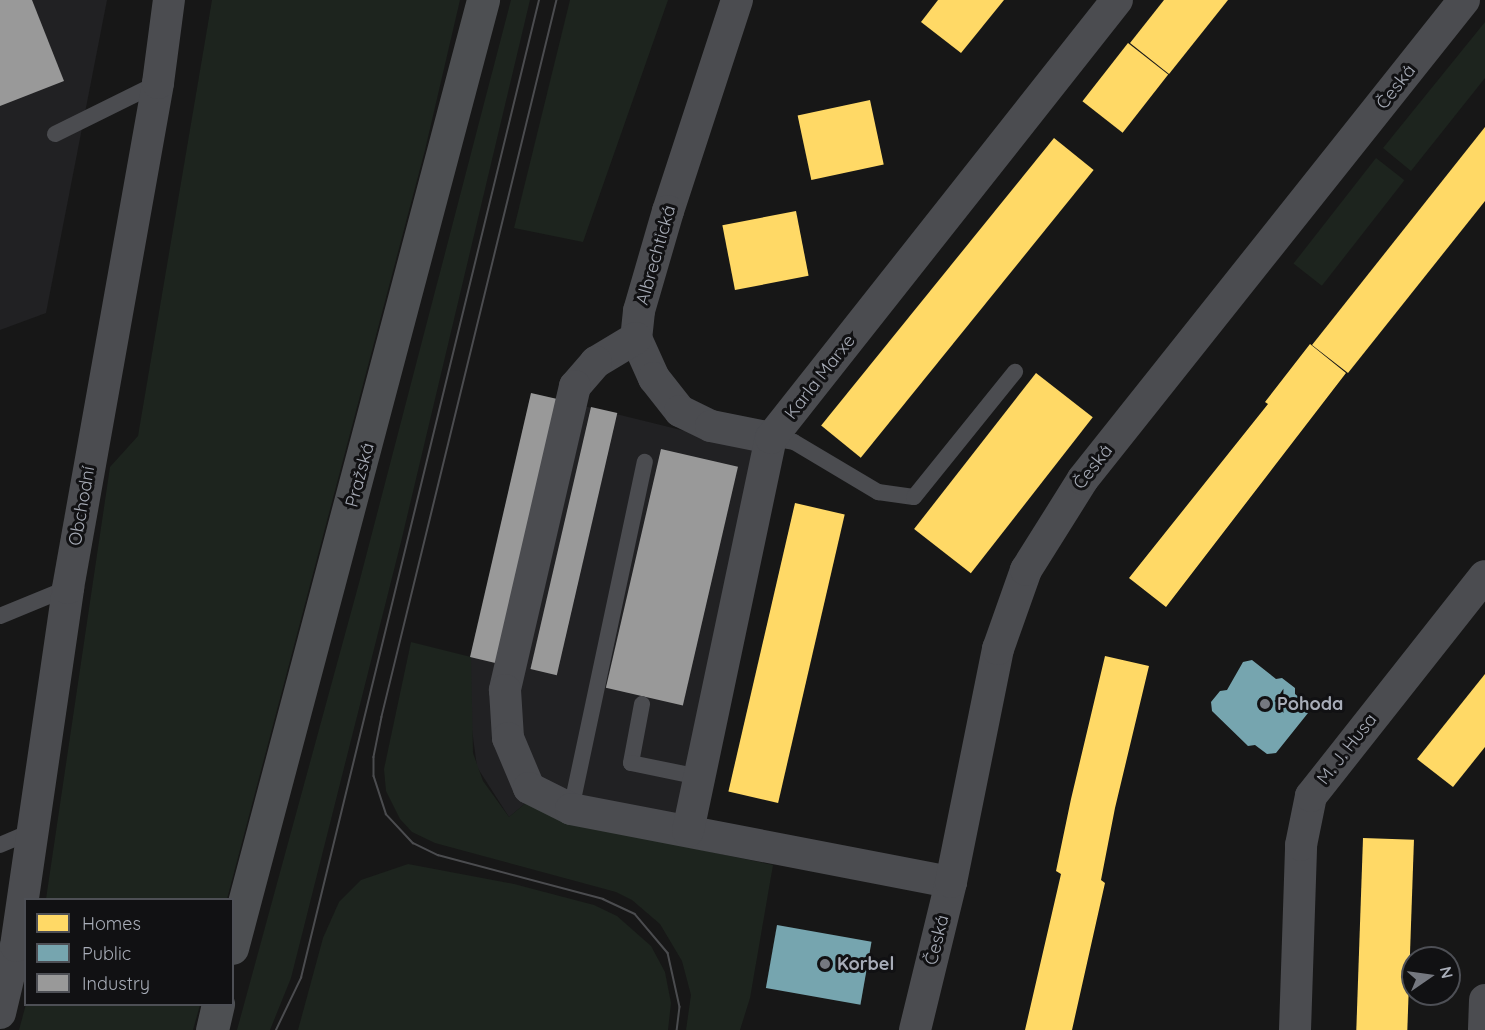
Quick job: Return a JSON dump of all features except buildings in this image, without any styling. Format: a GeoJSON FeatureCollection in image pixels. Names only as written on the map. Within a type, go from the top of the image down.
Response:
{"type":"FeatureCollection","features":[{"type":"Feature","properties":{"kind":"main road","name":"Pražská"},"geometry":{"type":"LineString","coordinates":[[234,940],[483,0]]}},
{"type":"Feature","properties":{"kind":"main road"},"geometry":{"type":"LineString","coordinates":[[212,1030],[218,1006]]}},
{"type":"Feature","properties":{"kind":"street","name":"Obchodní"},"geometry":{"type":"LineString","coordinates":[[0,1013],[16,946],[68,588],[158,83],[169,0]]}},
{"type":"Feature","properties":{"kind":"street","name":"Albrechtická"},"geometry":{"type":"LineString","coordinates":[[636,339],[639,311],[668,211],[737,0]]}},
{"type":"Feature","properties":{"kind":"street","name":"Karla Marxe"},"geometry":{"type":"LineString","coordinates":[[688,831],[771,438],[1117,0]]}},
{"type":"Feature","properties":{"kind":"street","name":"Česká"},"geometry":{"type":"LineString","coordinates":[[915,1030],[951,882],[998,649],[1020,583],[1049,529],[1083,479],[1453,4]]}},
{"type":"Feature","properties":{"kind":"street"},"geometry":{"type":"LineString","coordinates":[[771,438],[711,426],[680,411],[654,378],[636,339],[596,362],[575,386],[505,690],[508,738],[528,788],[571,809],[951,882]]}},
{"type":"Feature","properties":{"kind":"street","name":"M. J. Husa"},"geometry":{"type":"LineString","coordinates":[[1295,1030],[1301,845],[1311,796],[1485,576]]}},
{"type":"Feature","properties":{"kind":"street"},"geometry":{"type":"LineString","coordinates":[[1484,1029],[1485,1000]]}},
{"type":"Feature","properties":{"kind":"lane"},"geometry":{"type":"LineString","coordinates":[[55,134],[158,83]]}},
{"type":"Feature","properties":{"kind":"lane"},"geometry":{"type":"LineString","coordinates":[[771,438],[794,442],[878,492],[914,497],[1015,372]]}},
{"type":"Feature","properties":{"kind":"lane"},"geometry":{"type":"LineString","coordinates":[[571,809],[645,462]]}},
{"type":"Feature","properties":{"kind":"lane"},"geometry":{"type":"LineString","coordinates":[[0,616],[68,588]]}},
{"type":"Feature","properties":{"kind":"lane"},"geometry":{"type":"LineString","coordinates":[[642,704],[631,763],[699,777]]}},
{"type":"Feature","properties":{"kind":"lane"},"geometry":{"type":"LineString","coordinates":[[0,845],[33,831]]}},
{"type":"Feature","properties":{"kind":"shaded area"},"geometry":{"type":"Polygon","coordinates":[[[0,0],[107,0],[46,313],[0,330],[0,0]]]}},
{"type":"Feature","properties":{"kind":"shaded area"},"geometry":{"type":"Polygon","coordinates":[[[212,0],[460,0],[425,150],[227,898],[46,898],[110,467],[138,436],[212,0]]]}},
{"type":"Feature","properties":{"kind":"shaded area"},"geometry":{"type":"Polygon","coordinates":[[[511,0],[530,0],[401,542],[291,978],[270,1030],[237,1030],[359,583],[511,0]]]}},
{"type":"Feature","properties":{"kind":"shaded area"},"geometry":{"type":"Polygon","coordinates":[[[570,0],[668,0],[583,242],[514,228],[570,0]]]}},
{"type":"Feature","properties":{"kind":"shaded area"},"geometry":{"type":"Polygon","coordinates":[[[1485,22],[1485,78],[1411,171],[1383,148],[1485,22]]]}},
{"type":"Feature","properties":{"kind":"shaded area"},"geometry":{"type":"Polygon","coordinates":[[[1376,158],[1404,180],[1322,286],[1294,264],[1376,158]]]}},
{"type":"Feature","properties":{"kind":"shaded area"},"geometry":{"type":"Polygon","coordinates":[[[531,393],[758,449],[685,845],[562,821],[527,802],[509,817],[477,767],[470,715],[471,657],[531,393]]]}},
{"type":"Feature","properties":{"kind":"shaded area"},"geometry":{"type":"Polygon","coordinates":[[[411,642],[471,657],[473,753],[483,781],[509,817],[527,802],[562,821],[773,865],[750,998],[740,1030],[686,1030],[691,995],[682,961],[660,924],[632,900],[616,892],[435,843],[412,832],[400,819],[386,791],[384,769],[411,642]]]}},
{"type":"Feature","properties":{"kind":"shaded area"},"geometry":{"type":"Polygon","coordinates":[[[408,864],[514,884],[594,905],[617,916],[651,946],[665,972],[671,1003],[668,1030],[298,1030],[323,938],[339,902],[361,880],[408,864]]]}},
{"type":"Feature","properties":{"kind":"shaded area"},"geometry":{"type":"Polygon","coordinates":[[[25,1006],[200,1006],[193,1030],[19,1030],[25,1006]]]}},
{"type":"Feature","properties":{"kind":"tram line"},"geometry":{"type":"LineString","coordinates":[[276,1030],[301,978],[539,0]]}},
{"type":"Feature","properties":{"kind":"tram line"},"geometry":{"type":"LineString","coordinates":[[557,0],[382,717],[374,757],[374,776],[386,814],[413,843],[438,855],[603,899],[635,914],[668,953],[680,1007],[677,1030]]}},
{"type":"Feature","properties":{"kind":"place","name":"Pohoda"},"geometry":{"type":"Point","coordinates":[1265,704]}},
{"type":"Feature","properties":{"kind":"place","name":"Korbel"},"geometry":{"type":"Point","coordinates":[825,964]}}]}
